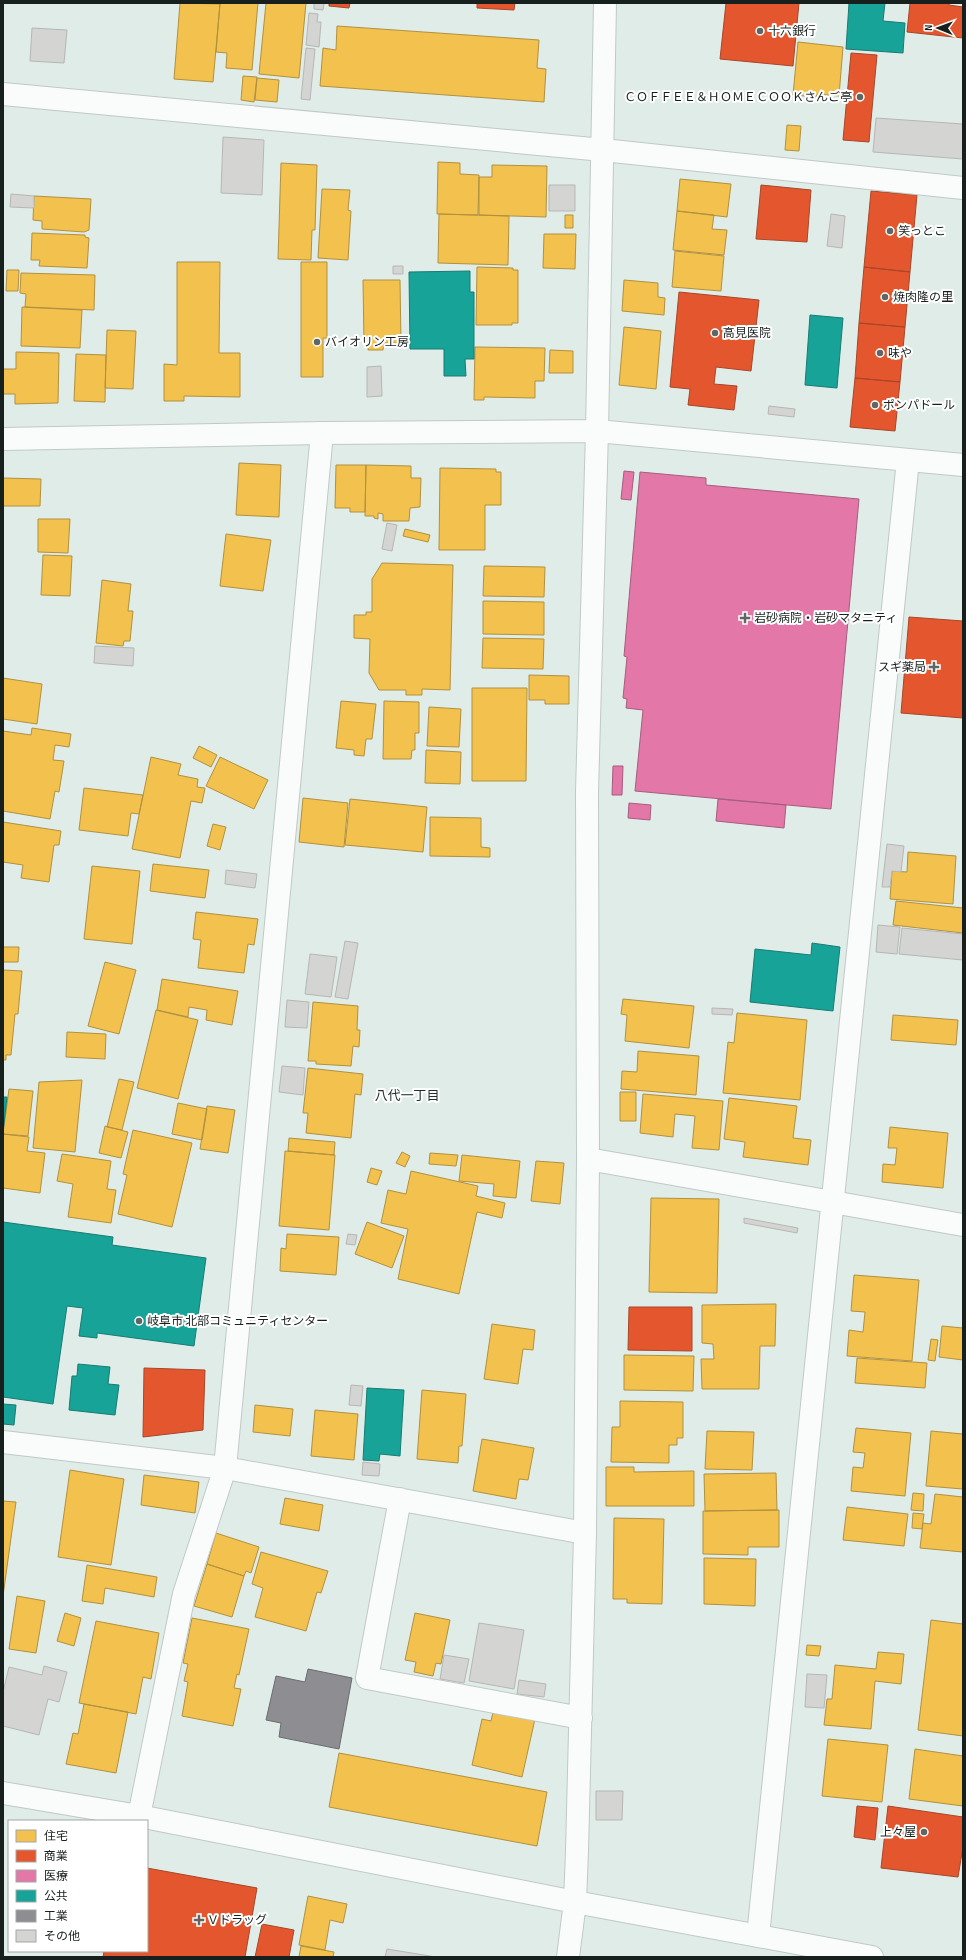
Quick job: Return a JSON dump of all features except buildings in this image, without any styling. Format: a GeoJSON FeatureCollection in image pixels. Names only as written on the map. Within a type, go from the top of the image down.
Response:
{"type":"FeatureCollection","features":[{"type":"Feature","properties":{"kind":"street"},"geometry":{"type":"LineString","coordinates":[[568,1957],[575,1902],[585,1532],[588,1159],[587,792],[597,431],[605,3]]}},
{"type":"Feature","properties":{"kind":"street"},"geometry":{"type":"LineString","coordinates":[[3,94],[603,150],[963,188]]}},
{"type":"Feature","properties":{"kind":"street"},"geometry":{"type":"LineString","coordinates":[[3,439],[322,433],[597,431],[963,465]]}},
{"type":"Feature","properties":{"kind":"street"},"geometry":{"type":"LineString","coordinates":[[139,1816],[184,1594],[225,1468],[322,433]]}},
{"type":"Feature","properties":{"kind":"street"},"geometry":{"type":"LineString","coordinates":[[758,1936],[908,460]]}},
{"type":"Feature","properties":{"kind":"street"},"geometry":{"type":"LineString","coordinates":[[588,1159],[963,1224]]}},
{"type":"Feature","properties":{"kind":"street"},"geometry":{"type":"LineString","coordinates":[[3,1442],[225,1468],[585,1532]]}},
{"type":"Feature","properties":{"kind":"street"},"geometry":{"type":"LineString","coordinates":[[400,1499],[366,1678],[581,1718]]}},
{"type":"Feature","properties":{"kind":"street"},"geometry":{"type":"LineString","coordinates":[[3,1792],[139,1816],[575,1902],[758,1936],[810,1951],[872,1957]]}},
{"type":"Feature","properties":{"kind":"place","name":"十六銀行"},"geometry":{"type":"Point","coordinates":[760,31]}},
{"type":"Feature","properties":{"kind":"place","name":"ＣＯＦＦＥＥ＆ＨＯＭＥＣＯＯＫさんご亭"},"geometry":{"type":"Point","coordinates":[860,97]}},
{"type":"Feature","properties":{"kind":"place","name":"笑っとこ"},"geometry":{"type":"Point","coordinates":[890,231]}},
{"type":"Feature","properties":{"kind":"place","name":"焼肉隆の里"},"geometry":{"type":"Point","coordinates":[885,297]}},
{"type":"Feature","properties":{"kind":"place","name":"高見医院"},"geometry":{"type":"Point","coordinates":[715,333]}},
{"type":"Feature","properties":{"kind":"place","name":"バイオリン工房"},"geometry":{"type":"Point","coordinates":[317,342]}},
{"type":"Feature","properties":{"kind":"place","name":"味や"},"geometry":{"type":"Point","coordinates":[880,353]}},
{"type":"Feature","properties":{"kind":"place","name":"ポンパドール"},"geometry":{"type":"Point","coordinates":[875,405]}},
{"type":"Feature","properties":{"kind":"place","name":"岩砂病院・岩砂マタニティ"},"geometry":{"type":"Point","coordinates":[745,618]}},
{"type":"Feature","properties":{"kind":"place","name":"スギ薬局"},"geometry":{"type":"Point","coordinates":[934,667]}},
{"type":"Feature","properties":{"kind":"place","name":"岐阜市 北部コミュニティセンター"},"geometry":{"type":"Point","coordinates":[139,1321]}},
{"type":"Feature","properties":{"kind":"place","name":"上々屋"},"geometry":{"type":"Point","coordinates":[924,1832]}},
{"type":"Feature","properties":{"kind":"place","name":"Ｖドラッグ"},"geometry":{"type":"Point","coordinates":[199,1920]}},
{"type":"Feature","properties":{"kind":"district","name":"八代一丁目"},"geometry":{"type":"Point","coordinates":[407,1095]}}]}
